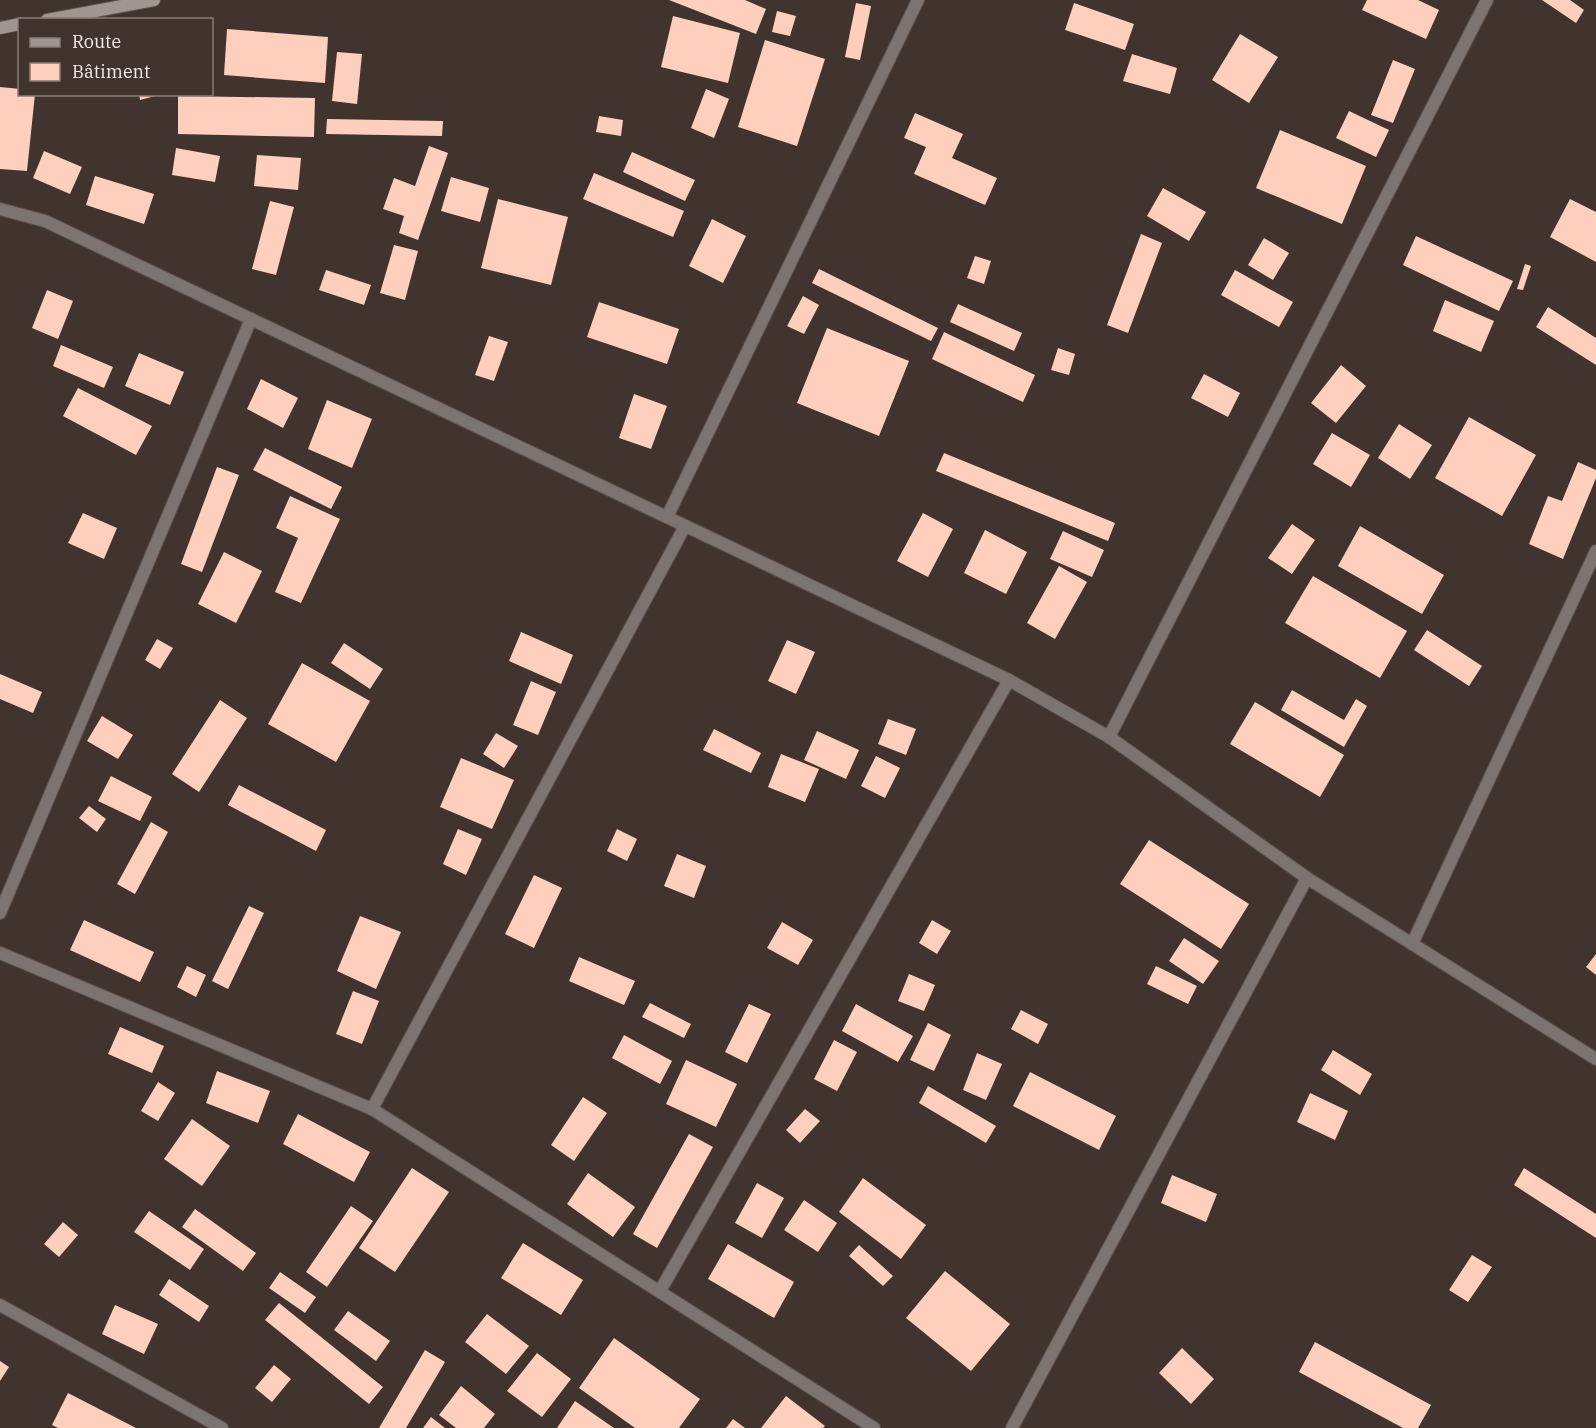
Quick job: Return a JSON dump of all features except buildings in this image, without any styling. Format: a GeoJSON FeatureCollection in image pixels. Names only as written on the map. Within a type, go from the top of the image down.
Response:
{"type":"FeatureCollection","features":[{"type":"Feature","properties":{"kind":"street"},"geometry":{"type":"LineString","coordinates":[[54,18],[98,5],[154,0]]}},
{"type":"Feature","properties":{"kind":"street"},"geometry":{"type":"LineString","coordinates":[[667,517],[918,0]]}},
{"type":"Feature","properties":{"kind":"street"},"geometry":{"type":"LineString","coordinates":[[1109,737],[1486,0]]}},
{"type":"Feature","properties":{"kind":"street"},"geometry":{"type":"LineString","coordinates":[[0,28],[18,24]]}},
{"type":"Feature","properties":{"kind":"street"},"geometry":{"type":"LineString","coordinates":[[0,209],[45,221],[1009,680],[1109,737],[1306,878],[1596,1059]]}},
{"type":"Feature","properties":{"kind":"street"},"geometry":{"type":"LineString","coordinates":[[0,913],[251,319]]}},
{"type":"Feature","properties":{"kind":"street"},"geometry":{"type":"LineString","coordinates":[[372,1108],[685,526]]}},
{"type":"Feature","properties":{"kind":"street"},"geometry":{"type":"LineString","coordinates":[[1412,944],[1596,551]]}},
{"type":"Feature","properties":{"kind":"street"},"geometry":{"type":"LineString","coordinates":[[660,1291],[1009,680]]}},
{"type":"Feature","properties":{"kind":"street"},"geometry":{"type":"LineString","coordinates":[[1012,1428],[1306,878]]}},
{"type":"Feature","properties":{"kind":"street"},"geometry":{"type":"LineString","coordinates":[[0,953],[372,1108],[868,1426]]}},
{"type":"Feature","properties":{"kind":"street"},"geometry":{"type":"LineString","coordinates":[[0,1305],[222,1428]]}}]}
